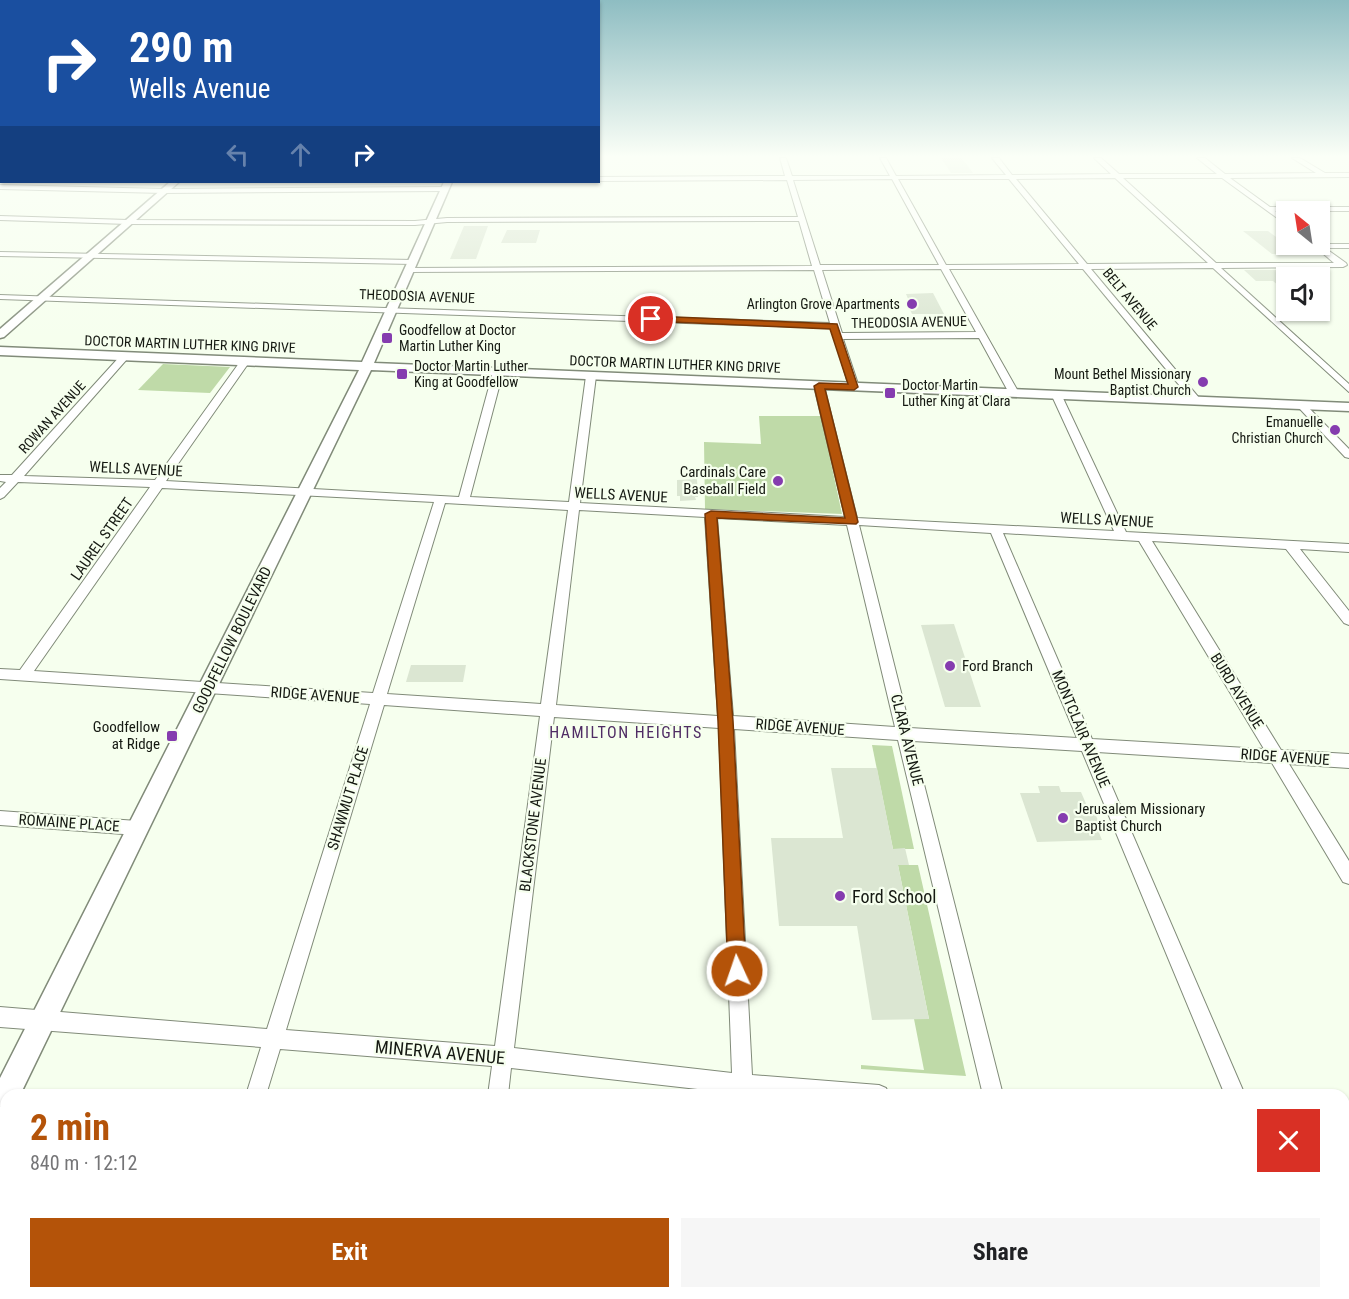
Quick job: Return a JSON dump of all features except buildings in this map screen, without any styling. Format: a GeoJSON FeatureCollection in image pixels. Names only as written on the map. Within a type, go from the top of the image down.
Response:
{"type":"FeatureCollection","features":[{"type":"Feature","properties":{"kind":"main road"},"geometry":{"type":"LineString","coordinates":[[0,335],[133,219]]}},
{"type":"Feature","properties":{"kind":"main road","name":"GOODFELLOW BOULEVARD"},"geometry":{"type":"LineString","coordinates":[[9,1089],[367,365],[431,219]]}},
{"type":"Feature","properties":{"kind":"main road","name":"DOCTOR MARTIN LUTHER KING DRIVE"},"geometry":{"type":"LineString","coordinates":[[3,354],[367,365],[1349,407]]}},
{"type":"Feature","properties":{"kind":"street"},"geometry":{"type":"LineString","coordinates":[[20,219],[129,222],[801,219],[854,387]]}},
{"type":"Feature","properties":{"kind":"street"},"geometry":{"type":"LineString","coordinates":[[916,219],[1014,393]]}},
{"type":"Feature","properties":{"kind":"street","name":"BELT AVENUE"},"geometry":{"type":"LineString","coordinates":[[1046,219],[1197,401]]}},
{"type":"Feature","properties":{"kind":"street"},"geometry":{"type":"LineString","coordinates":[[1163,219],[1349,389]]}},
{"type":"Feature","properties":{"kind":"street"},"geometry":{"type":"LineString","coordinates":[[1330,245],[1349,246]]}},
{"type":"Feature","properties":{"kind":"street"},"geometry":{"type":"LineString","coordinates":[[0,254],[411,266],[818,268],[1214,265],[1346,267]]}},
{"type":"Feature","properties":{"kind":"street"},"geometry":{"type":"LineString","coordinates":[[1330,255],[1346,267]]}},
{"type":"Feature","properties":{"kind":"street","name":"THEODOSIA AVENUE"},"geometry":{"type":"LineString","coordinates":[[0,297],[834,326]]}},
{"type":"Feature","properties":{"kind":"street","name":"THEODOSIA AVENUE"},"geometry":{"type":"LineString","coordinates":[[837,336],[981,335]]}},
{"type":"Feature","properties":{"kind":"street","name":"ROWAN AVENUE"},"geometry":{"type":"LineString","coordinates":[[0,495],[125,357]]}},
{"type":"Feature","properties":{"kind":"street","name":"LAUREL STREET"},"geometry":{"type":"LineString","coordinates":[[24,676],[245,361]]}},
{"type":"Feature","properties":{"kind":"street"},"geometry":{"type":"LineString","coordinates":[[463,502],[498,372]]}},
{"type":"Feature","properties":{"kind":"street","name":"BLACKSTONE AVENUE"},"geometry":{"type":"LineString","coordinates":[[499,1089],[591,376]]}},
{"type":"Feature","properties":{"kind":"street","name":"CLARA AVENUE"},"geometry":{"type":"LineString","coordinates":[[819,386],[992,1089]]}},
{"type":"Feature","properties":{"kind":"street"},"geometry":{"type":"LineString","coordinates":[[1057,396],[1122,536]]}},
{"type":"Feature","properties":{"kind":"street"},"geometry":{"type":"LineString","coordinates":[[1302,406],[1349,455]]}},
{"type":"Feature","properties":{"kind":"street","name":"WELLS AVENUE"},"geometry":{"type":"LineString","coordinates":[[0,478],[159,484],[304,494],[1349,548]]}},
{"type":"Feature","properties":{"kind":"street","name":"SHAWMUT PLACE"},"geometry":{"type":"LineString","coordinates":[[258,1089],[440,501]]}},
{"type":"Feature","properties":{"kind":"street"},"geometry":{"type":"LineString","coordinates":[[711,514],[726,721],[742,1089]]}},
{"type":"Feature","properties":{"kind":"street","name":"MONTCLAIR AVENUE"},"geometry":{"type":"LineString","coordinates":[[996,530],[1232,1089]]}},
{"type":"Feature","properties":{"kind":"street","name":"BURD AVENUE"},"geometry":{"type":"LineString","coordinates":[[1143,537],[1349,876]]}},
{"type":"Feature","properties":{"kind":"street"},"geometry":{"type":"LineString","coordinates":[[1290,545],[1349,620]]}},
{"type":"Feature","properties":{"kind":"street","name":"RIDGE AVENUE"},"geometry":{"type":"LineString","coordinates":[[0,674],[1349,761]]}},
{"type":"Feature","properties":{"kind":"street","name":"ROMAINE PLACE"},"geometry":{"type":"LineString","coordinates":[[0,818],[137,828]]}},
{"type":"Feature","properties":{"kind":"street","name":"MINERVA AVENUE"},"geometry":{"type":"LineString","coordinates":[[0,1017],[503,1058],[735,1089]]}},
{"type":"Feature","properties":{"kind":"green space"},"geometry":{"type":"Polygon","coordinates":[[[163,364],[230,367],[210,393],[138,390],[163,364]]]}},
{"type":"Feature","properties":{"kind":"green space"},"geometry":{"type":"Polygon","coordinates":[[[759,416],[821,416],[842,514],[705,509],[704,442],[761,444],[759,416]]]}},
{"type":"Feature","properties":{"kind":"green space"},"geometry":{"type":"Polygon","coordinates":[[[872,745],[892,746],[914,849],[893,849],[872,745]]]}},
{"type":"Feature","properties":{"kind":"green space"},"geometry":{"type":"Polygon","coordinates":[[[898,865],[918,865],[966,1076],[861,1069],[861,1065],[924,1070],[914,1019],[929,1019],[898,865]]]}},
{"type":"Feature","properties":{"kind":"place","name":"Arlington Grove Apartments"},"geometry":{"type":"Point","coordinates":[912,304]}},
{"type":"Feature","properties":{"kind":"place","name":"Goodfellow at Doctor Martin Luther King"},"geometry":{"type":"Point","coordinates":[387,338]}},
{"type":"Feature","properties":{"kind":"place","name":"Doctor Martin Luther King at Goodfellow"},"geometry":{"type":"Point","coordinates":[402,374]}},
{"type":"Feature","properties":{"kind":"place","name":"Mount Bethel Missionary Baptist Church"},"geometry":{"type":"Point","coordinates":[1203,382]}},
{"type":"Feature","properties":{"kind":"place","name":"Doctor Martin Luther King at Clara"},"geometry":{"type":"Point","coordinates":[890,393]}},
{"type":"Feature","properties":{"kind":"place","name":"Emanuelle Christian Church"},"geometry":{"type":"Point","coordinates":[1335,430]}},
{"type":"Feature","properties":{"kind":"place","name":"Cardinals Care Baseball Field"},"geometry":{"type":"Point","coordinates":[778,481]}},
{"type":"Feature","properties":{"kind":"place","name":"Ford Branch"},"geometry":{"type":"Point","coordinates":[950,666]}},
{"type":"Feature","properties":{"kind":"place","name":"Goodfellow at Ridge"},"geometry":{"type":"Point","coordinates":[172,736]}},
{"type":"Feature","properties":{"kind":"place","name":"Jerusalem Missionary Baptist Church"},"geometry":{"type":"Point","coordinates":[1063,818]}},
{"type":"Feature","properties":{"kind":"place","name":"Ford School"},"geometry":{"type":"Point","coordinates":[840,896]}},
{"type":"Feature","properties":{"kind":"district","name":"HAMILTON HEIGHTS"},"geometry":{"type":"Point","coordinates":[626,732]}},
{"type":"Feature","properties":{"kind":"route"},"geometry":{"type":"LineString","coordinates":[[651,319],[834,326],[854,387],[819,386],[852,522],[711,514],[726,721],[737,971]]}}]}
